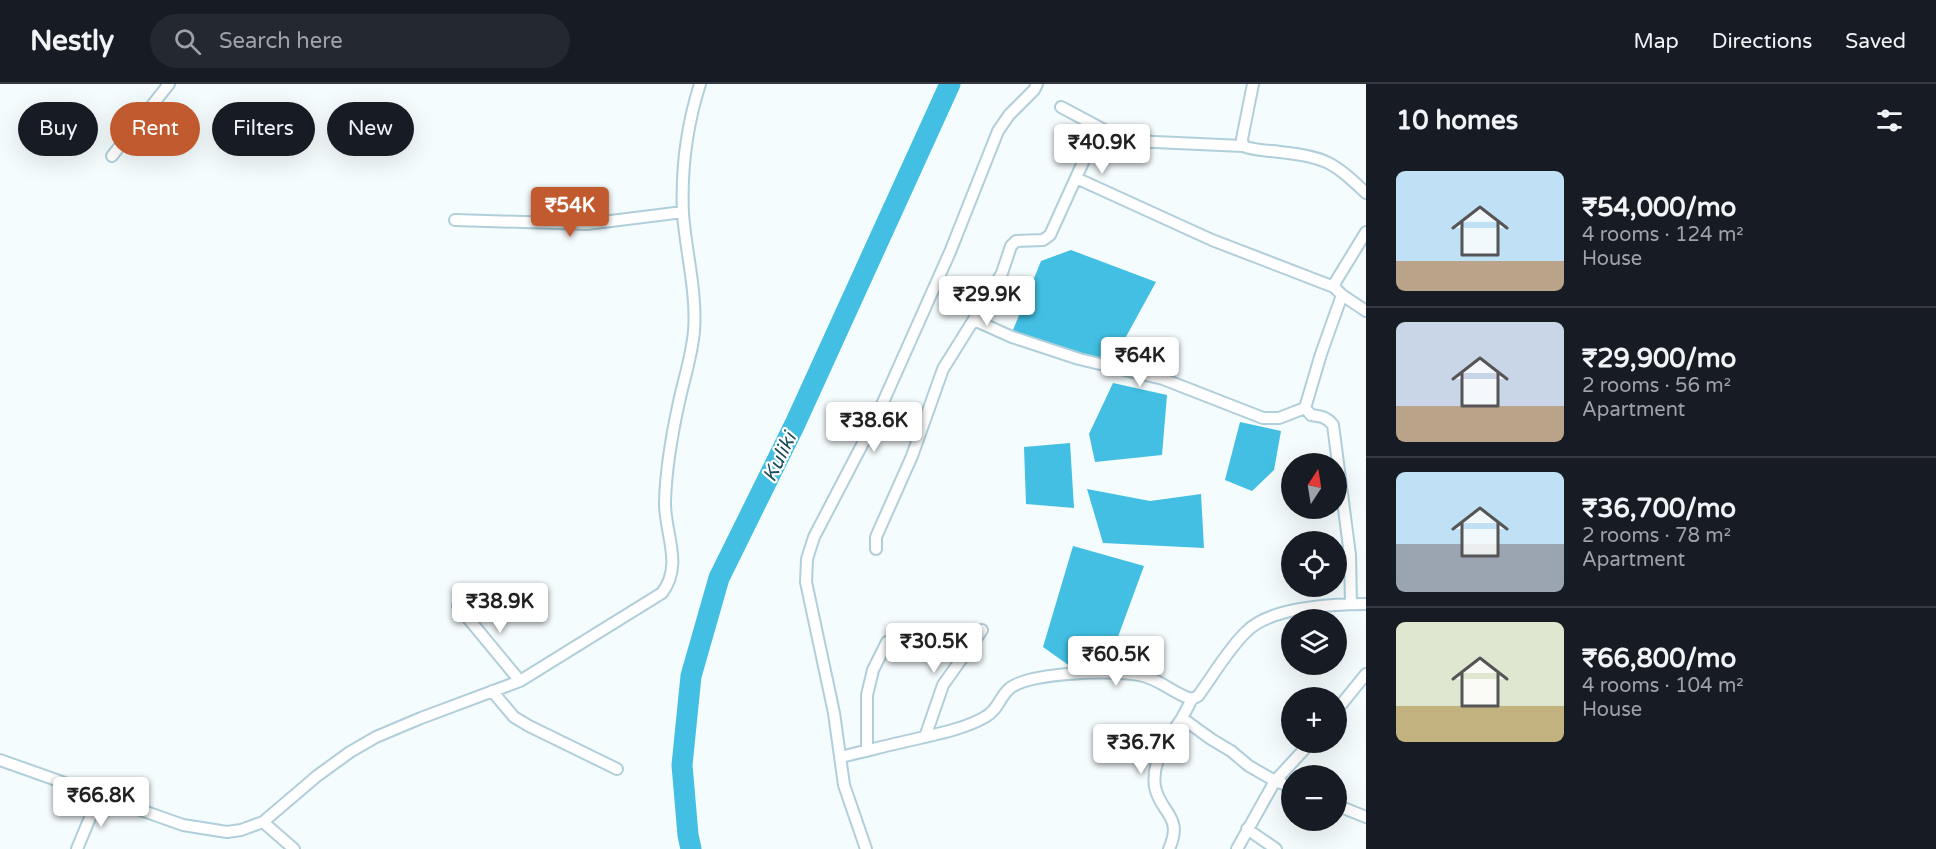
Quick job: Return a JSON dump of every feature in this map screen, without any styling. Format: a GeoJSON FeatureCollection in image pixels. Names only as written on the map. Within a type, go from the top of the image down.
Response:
{"type":"FeatureCollection","features":[{"type":"Feature","properties":{"kind":"street"},"geometry":{"type":"LineString","coordinates":[[155,102],[169,84]]}},
{"type":"Feature","properties":{"kind":"street"},"geometry":{"type":"LineString","coordinates":[[0,760],[183,825],[209,831],[241,830],[263,822],[317,776],[350,752],[376,737],[520,681],[662,593],[669,584],[673,570],[665,509],[667,479],[678,409],[694,334],[695,315],[683,212],[688,124],[700,84]]}},
{"type":"Feature","properties":{"kind":"street"},"geometry":{"type":"LineString","coordinates":[[866,849],[844,785],[832,702],[806,582],[807,559],[814,537],[881,408],[950,252],[998,131],[1037,84]]}},
{"type":"Feature","properties":{"kind":"street"},"geometry":{"type":"LineString","coordinates":[[1243,146],[1242,139],[1253,84]]}},
{"type":"Feature","properties":{"kind":"street"},"geometry":{"type":"LineString","coordinates":[[1060,107],[1133,141],[1243,146],[1252,150],[1308,155],[1325,160],[1339,168],[1366,193]]}},
{"type":"Feature","properties":{"kind":"street"},"geometry":{"type":"LineString","coordinates":[[876,549],[876,537],[912,456],[943,369],[1002,273],[1011,246],[1016,241],[1043,240],[1050,235],[1099,127]]}},
{"type":"Feature","properties":{"kind":"street"},"geometry":{"type":"LineString","coordinates":[[1076,178],[1212,240],[1338,291],[1366,311]]}},
{"type":"Feature","properties":{"kind":"street"},"geometry":{"type":"LineString","coordinates":[[455,220],[587,224],[683,212]]}},
{"type":"Feature","properties":{"kind":"street"},"geometry":{"type":"LineString","coordinates":[[1305,408],[1338,291],[1366,232]]}},
{"type":"Feature","properties":{"kind":"street"},"geometry":{"type":"LineString","coordinates":[[974,320],[1012,337],[1079,359],[1163,379],[1263,418],[1279,418],[1305,408]]}},
{"type":"Feature","properties":{"kind":"street"},"geometry":{"type":"LineString","coordinates":[[1305,408],[1311,415],[1321,416],[1333,425],[1350,555],[1351,604]]}},
{"type":"Feature","properties":{"kind":"street"},"geometry":{"type":"LineString","coordinates":[[1169,849],[1174,835],[1174,824],[1156,789],[1155,778],[1162,750],[1192,699],[1198,696],[1245,633],[1262,619],[1334,604],[1366,604]]}},
{"type":"Feature","properties":{"kind":"street"},"geometry":{"type":"LineString","coordinates":[[458,606],[520,681]]}},
{"type":"Feature","properties":{"kind":"street"},"geometry":{"type":"LineString","coordinates":[[925,737],[943,685],[982,630]]}},
{"type":"Feature","properties":{"kind":"street"},"geometry":{"type":"LineString","coordinates":[[867,751],[867,695],[873,670],[887,642]]}},
{"type":"Feature","properties":{"kind":"street"},"geometry":{"type":"LineString","coordinates":[[840,757],[947,732],[986,717],[997,708],[1009,689],[1042,677],[1104,672],[1141,675],[1162,682],[1184,697],[1192,699]]}},
{"type":"Feature","properties":{"kind":"street"},"geometry":{"type":"LineString","coordinates":[[1347,697],[1366,674]]}},
{"type":"Feature","properties":{"kind":"street"},"geometry":{"type":"LineString","coordinates":[[492,691],[514,717],[617,769]]}},
{"type":"Feature","properties":{"kind":"street"},"geometry":{"type":"LineString","coordinates":[[1182,718],[1249,766],[1281,783]]}},
{"type":"Feature","properties":{"kind":"street"},"geometry":{"type":"LineString","coordinates":[[1237,849],[1275,781],[1301,753]]}},
{"type":"Feature","properties":{"kind":"street"},"geometry":{"type":"LineString","coordinates":[[77,849],[99,796]]}},
{"type":"Feature","properties":{"kind":"street"},"geometry":{"type":"LineString","coordinates":[[1347,809],[1366,817]]}},
{"type":"Feature","properties":{"kind":"street"},"geometry":{"type":"LineString","coordinates":[[263,822],[294,849]]}},
{"type":"Feature","properties":{"kind":"street"},"geometry":{"type":"LineString","coordinates":[[1247,829],[1276,849]]}},
{"type":"Feature","properties":{"kind":"water"},"geometry":{"type":"Polygon","coordinates":[[[1071,250],[1156,282],[1110,366],[1011,335],[1041,261],[1071,250]]]}},
{"type":"Feature","properties":{"kind":"water"},"geometry":{"type":"Polygon","coordinates":[[[1113,383],[1167,395],[1162,455],[1095,462],[1089,434],[1113,383]]]}},
{"type":"Feature","properties":{"kind":"water"},"geometry":{"type":"Polygon","coordinates":[[[1240,422],[1281,431],[1274,470],[1252,491],[1225,480],[1240,422]]]}},
{"type":"Feature","properties":{"kind":"water"},"geometry":{"type":"Polygon","coordinates":[[[1070,443],[1074,508],[1026,504],[1024,447],[1070,443]]]}},
{"type":"Feature","properties":{"kind":"water"},"geometry":{"type":"Polygon","coordinates":[[[1087,489],[1150,501],[1201,494],[1204,548],[1103,543],[1087,489]]]}},
{"type":"Feature","properties":{"kind":"water"},"geometry":{"type":"Polygon","coordinates":[[[1073,546],[1144,566],[1108,664],[1074,669],[1043,647],[1073,546]]]}},
{"type":"Feature","properties":{"kind":"waterway","name":"Kuliki"},"geometry":{"type":"LineString","coordinates":[[691,849],[682,765],[691,676],[719,578],[795,424],[950,84]]}}]}
